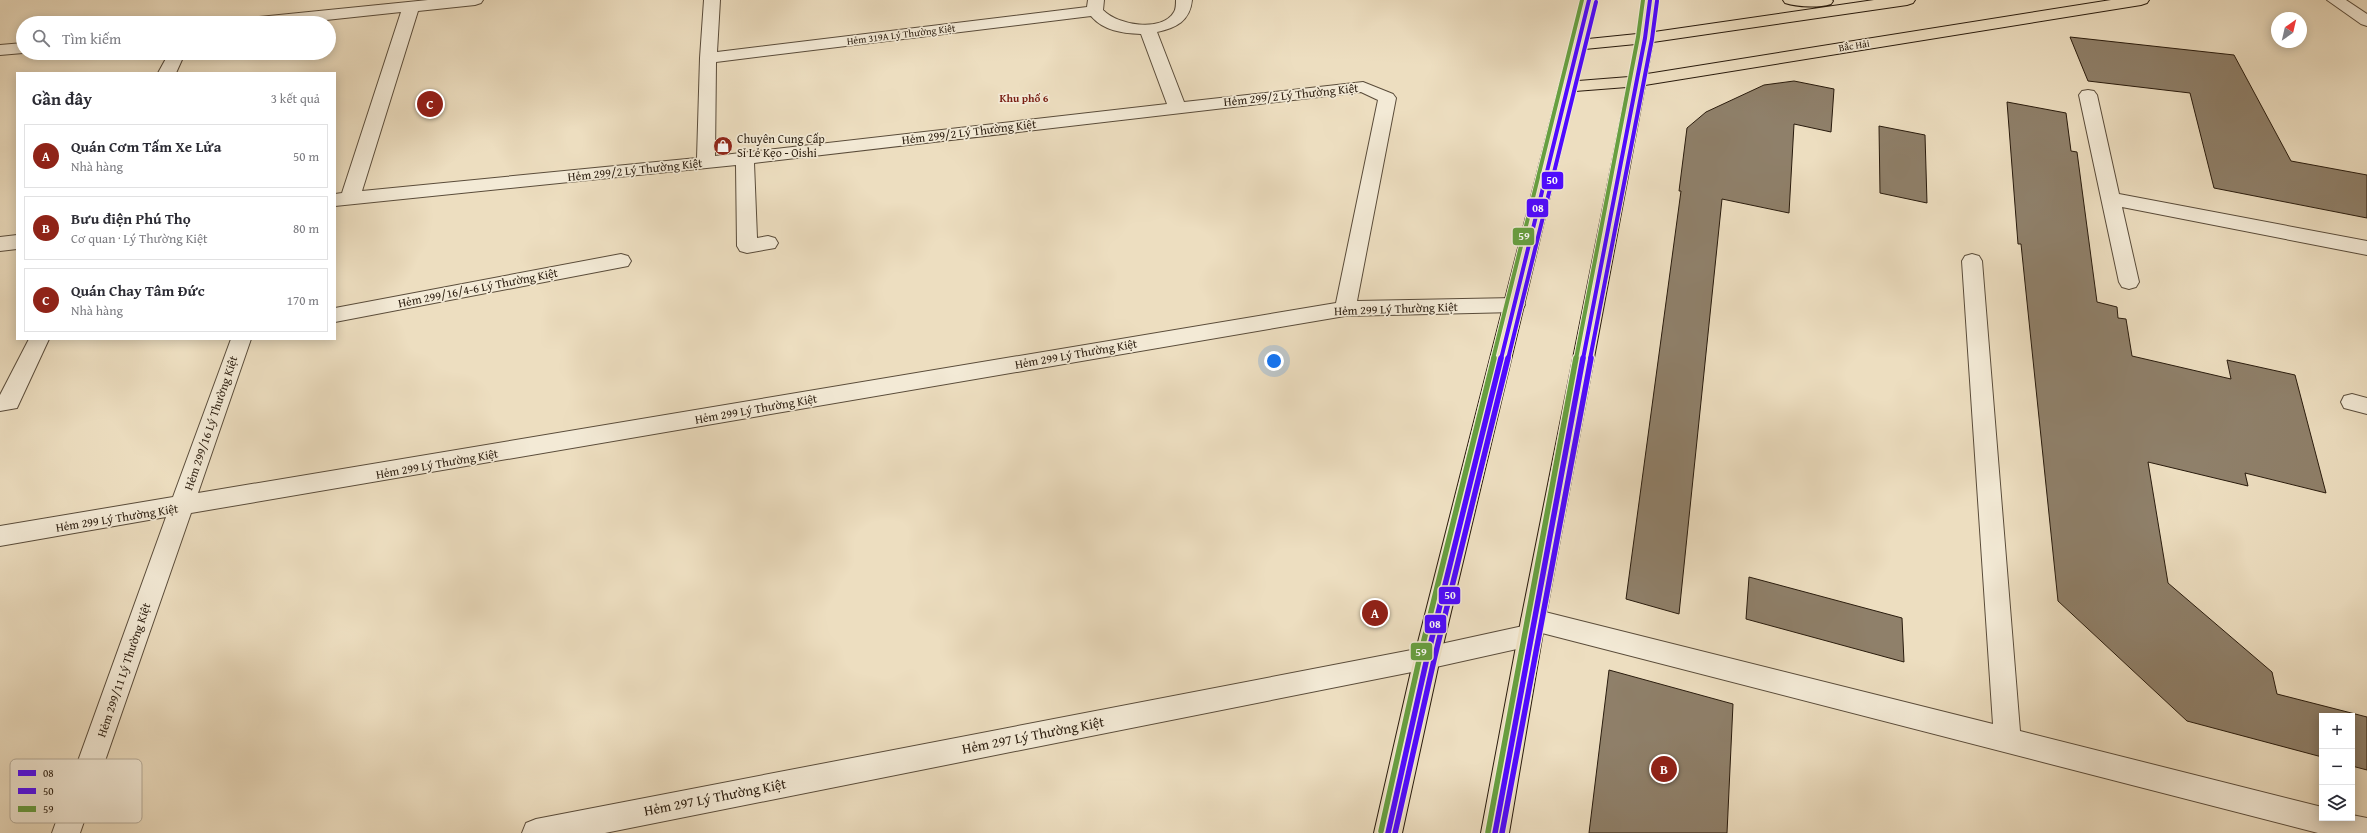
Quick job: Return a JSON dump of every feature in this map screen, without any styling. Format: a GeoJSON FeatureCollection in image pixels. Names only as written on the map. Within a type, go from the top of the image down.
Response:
{"type":"FeatureCollection","features":[{"type":"Feature","properties":{"kind":"main road"},"geometry":{"type":"LineString","coordinates":[[1495,833],[1531,627],[1637,81],[1650,0]]}},
{"type":"Feature","properties":{"kind":"main road"},"geometry":{"type":"LineString","coordinates":[[1800,1],[1848,0]]}},
{"type":"Feature","properties":{"kind":"main road"},"geometry":{"type":"LineString","coordinates":[[1578,45],[1645,38],[1907,0]]}},
{"type":"Feature","properties":{"kind":"main road","name":"Bắc Hải"},"geometry":{"type":"LineString","coordinates":[[1567,87],[1637,81],[2141,0]]}},
{"type":"Feature","properties":{"kind":"main road"},"geometry":{"type":"LineString","coordinates":[[1388,833],[1427,658],[1578,45],[1585,2]]}},
{"type":"Feature","properties":{"kind":"street"},"geometry":{"type":"LineString","coordinates":[[296,16],[362,6],[411,7],[475,0]]}},
{"type":"Feature","properties":{"kind":"street"},"geometry":{"type":"LineString","coordinates":[[706,164],[708,58],[712,0]]}},
{"type":"Feature","properties":{"kind":"street"},"geometry":{"type":"LineString","coordinates":[[1095,5],[1109,24],[1121,28],[1148,30],[1174,21],[1182,14],[1185,6],[1184,0]]}},
{"type":"Feature","properties":{"kind":"street"},"geometry":{"type":"LineString","coordinates":[[2335,0],[2367,21]]}},
{"type":"Feature","properties":{"kind":"street","name":"Hẻm 319A Lý Thường Kiệt"},"geometry":{"type":"LineString","coordinates":[[708,58],[1095,5]]}},
{"type":"Feature","properties":{"kind":"street"},"geometry":{"type":"LineString","coordinates":[[343,199],[411,7]]}},
{"type":"Feature","properties":{"kind":"street"},"geometry":{"type":"LineString","coordinates":[[1148,30],[1177,107]]}},
{"type":"Feature","properties":{"kind":"street"},"geometry":{"type":"LineString","coordinates":[[0,50],[16,49]]}},
{"type":"Feature","properties":{"kind":"street"},"geometry":{"type":"LineString","coordinates":[[168,72],[174,60]]}},
{"type":"Feature","properties":{"kind":"street","name":"Hẻm 299/2 Lý Thường Kiệt"},"geometry":{"type":"LineString","coordinates":[[343,199],[706,164],[1177,107],[1363,87],[1387,98],[1345,308]]}},
{"type":"Feature","properties":{"kind":"street"},"geometry":{"type":"LineString","coordinates":[[2088,96],[2129,282]]}},
{"type":"Feature","properties":{"kind":"street"},"geometry":{"type":"LineString","coordinates":[[744,159],[747,246],[768,243]]}},
{"type":"Feature","properties":{"kind":"street"},"geometry":{"type":"LineString","coordinates":[[2110,198],[2367,248]]}},
{"type":"Feature","properties":{"kind":"street"},"geometry":{"type":"LineString","coordinates":[[0,244],[16,242]]}},
{"type":"Feature","properties":{"kind":"street","name":"Hẻm 299/16/4-6 Lý Thường Kiệt"},"geometry":{"type":"LineString","coordinates":[[336,315],[621,261]]}},
{"type":"Feature","properties":{"kind":"street"},"geometry":{"type":"LineString","coordinates":[[1972,261],[2007,741]]}},
{"type":"Feature","properties":{"kind":"street","name":"Hẻm 299 Lý Thường Kiệt"},"geometry":{"type":"LineString","coordinates":[[0,536],[181,507],[1345,308],[1515,305]]}},
{"type":"Feature","properties":{"kind":"street"},"geometry":{"type":"LineString","coordinates":[[0,404],[9,402],[39,340]]}},
{"type":"Feature","properties":{"kind":"street","name":"Hẻm 299/16 Lý Thường Kiệt"},"geometry":{"type":"LineString","coordinates":[[181,507],[241,340]]}},
{"type":"Feature","properties":{"kind":"street","name":"Hẻm 299/11 Lý Thường Kiệt"},"geometry":{"type":"LineString","coordinates":[[92,759],[181,507]]}},
{"type":"Feature","properties":{"kind":"street"},"geometry":{"type":"LineString","coordinates":[[1531,627],[2007,741],[2367,832]]}},
{"type":"Feature","properties":{"kind":"street","name":"Hẻm 297 Lý Thường Kiệt"},"geometry":{"type":"LineString","coordinates":[[536,833],[613,824],[1427,658],[1531,627]]}},
{"type":"Feature","properties":{"kind":"street","name":"Hẻm 299/11 Lý Thường Kiệt"},"geometry":{"type":"LineString","coordinates":[[66,833],[70,823]]}},
{"type":"Feature","properties":{"kind":"building"},"geometry":{"type":"Polygon","coordinates":[[[2070,37],[2234,55],[2291,161],[2367,175],[2367,218],[2214,188],[2190,93],[2088,81],[2070,37]]]}},
{"type":"Feature","properties":{"kind":"building"},"geometry":{"type":"Polygon","coordinates":[[[1794,81],[1834,89],[1831,132],[1794,124],[1789,213],[1722,199],[1679,614],[1626,599],[1681,191],[1679,191],[1687,128],[1706,112],[1764,85],[1794,81]]]}},
{"type":"Feature","properties":{"kind":"building"},"geometry":{"type":"Polygon","coordinates":[[[2007,102],[2066,113],[2071,151],[2077,152],[2097,302],[2117,307],[2118,318],[2126,319],[2132,356],[2231,379],[2227,360],[2295,375],[2326,493],[2245,473],[2248,486],[2148,462],[2168,583],[2272,672],[2277,694],[2351,713],[2319,713],[2319,756],[2187,721],[2058,601],[2021,244],[2018,244],[2007,102]]]}},
{"type":"Feature","properties":{"kind":"building"},"geometry":{"type":"Polygon","coordinates":[[[1879,126],[1925,135],[1927,203],[1880,193],[1879,126]]]}},
{"type":"Feature","properties":{"kind":"building"},"geometry":{"type":"Polygon","coordinates":[[[1749,577],[1902,618],[1904,662],[1746,619],[1749,577]]]}},
{"type":"Feature","properties":{"kind":"building"},"geometry":{"type":"Polygon","coordinates":[[[1609,670],[1733,704],[1727,833],[1589,833],[1609,670]]]}},
{"type":"Feature","properties":{"kind":"building"},"geometry":{"type":"Polygon","coordinates":[[[2355,714],[2367,717],[2367,770],[2355,767],[2355,714]]]}},
{"type":"Feature","properties":{"kind":"transit line","name":"59"},"geometry":{"type":"LineString","coordinates":[[1381,831],[1420,656],[1582,0]]}},
{"type":"Feature","properties":{"kind":"transit line","name":"08"},"geometry":{"type":"LineString","coordinates":[[1388,833],[1427,658],[1589,0]]}},
{"type":"Feature","properties":{"kind":"transit line","name":"59"},"geometry":{"type":"LineString","coordinates":[[1488,832],[1526,619],[1638,37],[1643,0]]}},
{"type":"Feature","properties":{"kind":"transit line","name":"08"},"geometry":{"type":"LineString","coordinates":[[1495,833],[1533,620],[1645,38],[1650,0]]}},
{"type":"Feature","properties":{"kind":"transit line","name":"50"},"geometry":{"type":"LineString","coordinates":[[1502,833],[1540,621],[1652,39],[1657,1]]}},
{"type":"Feature","properties":{"kind":"transit line","name":"50"},"geometry":{"type":"LineString","coordinates":[[1395,833],[1434,660],[1596,2]]}},
{"type":"Feature","properties":{"kind":"place","name":"Quán Chay Tâm Đức"},"geometry":{"type":"Point","coordinates":[430,104]}},
{"type":"Feature","properties":{"kind":"place","name":"Chuyên Cung Cấp Sỉ Lẻ Kẹo - Oishi"},"geometry":{"type":"Point","coordinates":[723,146]}},
{"type":"Feature","properties":{"kind":"place","name":"Quán Cơm Tấm Xe Lửa"},"geometry":{"type":"Point","coordinates":[1375,613]}},
{"type":"Feature","properties":{"kind":"place","name":"Bưu điện Phú Thọ"},"geometry":{"type":"Point","coordinates":[1664,769]}},
{"type":"Feature","properties":{"kind":"district","name":"Khu phố 6"},"geometry":{"type":"Point","coordinates":[1024,98]}}]}
